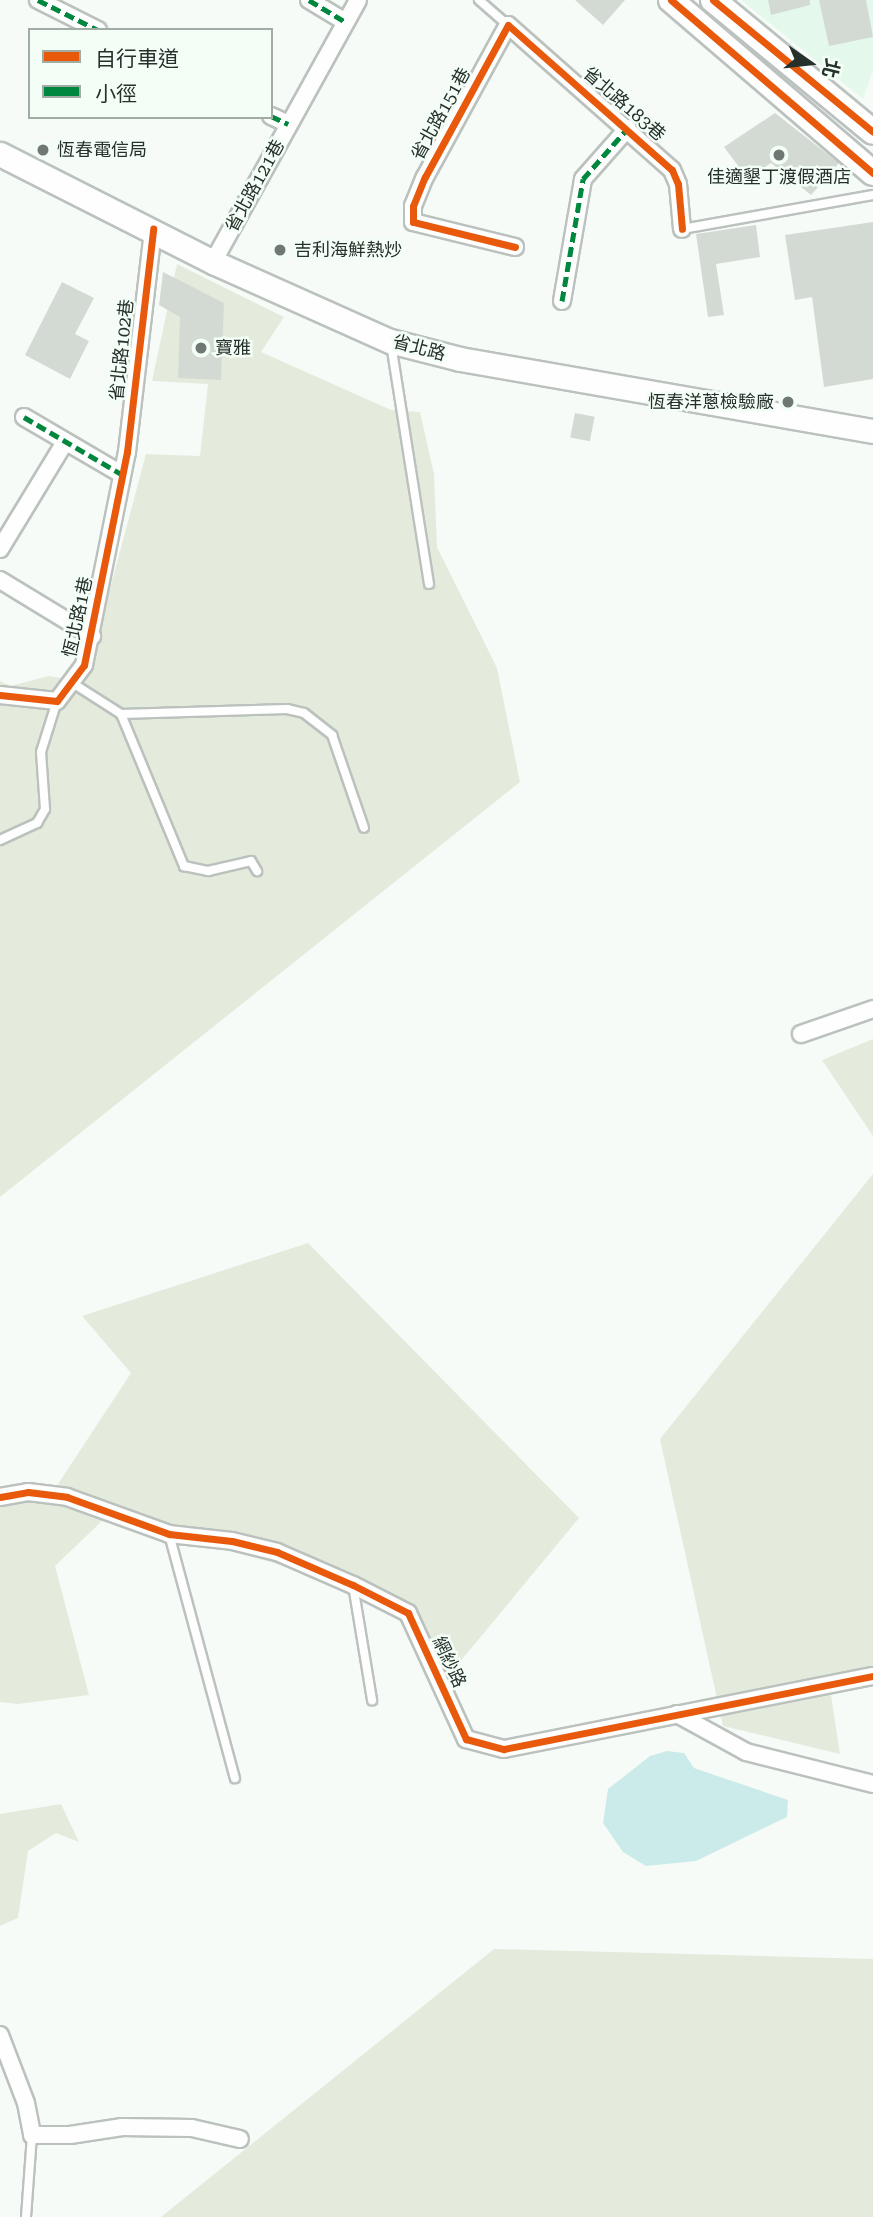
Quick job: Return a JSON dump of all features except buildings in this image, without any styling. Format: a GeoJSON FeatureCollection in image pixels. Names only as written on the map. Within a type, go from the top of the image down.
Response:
{"type":"FeatureCollection","features":[{"type":"Feature","properties":{"kind":"main road"},"geometry":{"type":"LineString","coordinates":[[671,0],[865,138]]}},
{"type":"Feature","properties":{"kind":"main road"},"geometry":{"type":"LineString","coordinates":[[713,0],[865,138],[873,173]]}},
{"type":"Feature","properties":{"kind":"main road","name":"省北路"},"geometry":{"type":"LineString","coordinates":[[0,154],[153,229],[213,262],[390,341],[460,359],[873,431]]}},
{"type":"Feature","properties":{"kind":"street"},"geometry":{"type":"LineString","coordinates":[[38,0],[94,28]]}},
{"type":"Feature","properties":{"kind":"street"},"geometry":{"type":"LineString","coordinates":[[309,0],[344,21]]}},
{"type":"Feature","properties":{"kind":"street","name":"省北路121巷"},"geometry":{"type":"LineString","coordinates":[[213,262],[358,0]]}},
{"type":"Feature","properties":{"kind":"street","name":"省北路183巷"},"geometry":{"type":"LineString","coordinates":[[508,25],[628,128],[672,170],[678,184],[682,229]]}},
{"type":"Feature","properties":{"kind":"street","name":"省北路151巷"},"geometry":{"type":"LineString","coordinates":[[508,25],[425,177],[413,206],[413,222],[515,247]]}},
{"type":"Feature","properties":{"kind":"street"},"geometry":{"type":"LineString","coordinates":[[273,117],[288,124]]}},
{"type":"Feature","properties":{"kind":"street"},"geometry":{"type":"LineString","coordinates":[[562,301],[583,179],[628,128]]}},
{"type":"Feature","properties":{"kind":"street","name":"省北路102巷"},"geometry":{"type":"LineString","coordinates":[[121,474],[153,229]]}},
{"type":"Feature","properties":{"kind":"street"},"geometry":{"type":"LineString","coordinates":[[24,416],[121,474]]}},
{"type":"Feature","properties":{"kind":"street"},"geometry":{"type":"LineString","coordinates":[[0,549],[65,442]]}},
{"type":"Feature","properties":{"kind":"street","name":"恆北路1巷"},"geometry":{"type":"LineString","coordinates":[[57,701],[74,684],[92,636],[121,474]]}},
{"type":"Feature","properties":{"kind":"street"},"geometry":{"type":"LineString","coordinates":[[0,580],[92,636]]}},
{"type":"Feature","properties":{"kind":"street"},"geometry":{"type":"LineString","coordinates":[[0,695],[57,701]]}},
{"type":"Feature","properties":{"kind":"street"},"geometry":{"type":"LineString","coordinates":[[801,1034],[873,1009]]}},
{"type":"Feature","properties":{"kind":"street","name":"網紗路"},"geometry":{"type":"LineString","coordinates":[[0,1497],[28,1492],[67,1497],[169,1534],[232,1541],[277,1552],[353,1585],[408,1613],[466,1739],[503,1749],[873,1676]]}},
{"type":"Feature","properties":{"kind":"street"},"geometry":{"type":"LineString","coordinates":[[677,1714],[746,1752],[873,1784]]}},
{"type":"Feature","properties":{"kind":"street"},"geometry":{"type":"LineString","coordinates":[[0,2035],[26,2104],[32,2135],[70,2135],[121,2127],[180,2128],[240,2139]]}},
{"type":"Feature","properties":{"kind":"lane"},"geometry":{"type":"LineString","coordinates":[[479,0],[508,25]]}},
{"type":"Feature","properties":{"kind":"lane"},"geometry":{"type":"LineString","coordinates":[[682,229],[873,195]]}},
{"type":"Feature","properties":{"kind":"lane"},"geometry":{"type":"LineString","coordinates":[[390,341],[429,584]]}},
{"type":"Feature","properties":{"kind":"lane","name":"恆北路1巷"},"geometry":{"type":"LineString","coordinates":[[74,684],[121,714]]}},
{"type":"Feature","properties":{"kind":"lane"},"geometry":{"type":"LineString","coordinates":[[0,840],[37,823],[46,809],[41,752],[57,701]]}},
{"type":"Feature","properties":{"kind":"lane"},"geometry":{"type":"LineString","coordinates":[[257,871],[251,861],[208,871],[184,866],[121,714],[287,709],[304,713],[332,735],[364,828]]}},
{"type":"Feature","properties":{"kind":"lane"},"geometry":{"type":"LineString","coordinates":[[169,1534],[236,1777]]}},
{"type":"Feature","properties":{"kind":"lane"},"geometry":{"type":"LineString","coordinates":[[353,1585],[372,1700]]}},
{"type":"Feature","properties":{"kind":"lane"},"geometry":{"type":"LineString","coordinates":[[26,2217],[32,2135]]}},
{"type":"Feature","properties":{"kind":"shaded area"},"geometry":{"type":"Polygon","coordinates":[[[741,0],[873,0],[873,71],[863,99],[741,0]]]}},
{"type":"Feature","properties":{"kind":"shaded area"},"geometry":{"type":"Polygon","coordinates":[[[177,264],[284,317],[261,352],[391,410],[420,412],[434,474],[437,547],[497,668],[520,782],[0,1197],[0,681],[10,686],[49,676],[85,682],[146,454],[200,456],[208,384],[152,381],[177,264]]]}},
{"type":"Feature","properties":{"kind":"shaded area"},"geometry":{"type":"Polygon","coordinates":[[[873,1039],[873,1136],[822,1060],[873,1039]]]}},
{"type":"Feature","properties":{"kind":"shaded area"},"geometry":{"type":"Polygon","coordinates":[[[873,1174],[873,1677],[829,1682],[840,1754],[723,1726],[660,1439],[873,1174]]]}},
{"type":"Feature","properties":{"kind":"shaded area"},"geometry":{"type":"Polygon","coordinates":[[[308,1243],[579,1518],[440,1686],[408,1613],[353,1585],[169,1534],[58,1484],[131,1373],[82,1316],[308,1243]]]}},
{"type":"Feature","properties":{"kind":"shaded area"},"geometry":{"type":"Polygon","coordinates":[[[13,1499],[73,1508],[102,1521],[55,1566],[89,1695],[18,1704],[0,1702],[0,1501],[13,1499]]]}},
{"type":"Feature","properties":{"kind":"shaded area"},"geometry":{"type":"Polygon","coordinates":[[[61,1804],[79,1842],[56,1833],[28,1851],[18,1918],[0,1926],[0,1814],[61,1804]]]}},
{"type":"Feature","properties":{"kind":"shaded area"},"geometry":{"type":"Polygon","coordinates":[[[494,1949],[873,1959],[873,2217],[161,2217],[494,1949]]]}},
{"type":"Feature","properties":{"kind":"water"},"geometry":{"type":"Polygon","coordinates":[[[667,1751],[684,1753],[694,1768],[788,1800],[787,1817],[696,1861],[646,1866],[623,1852],[603,1823],[608,1789],[650,1756],[667,1751]]]}},
{"type":"Feature","properties":{"kind":"marked path"},"geometry":{"type":"LineString","coordinates":[[38,0],[94,28]]}},
{"type":"Feature","properties":{"kind":"marked path"},"geometry":{"type":"LineString","coordinates":[[309,0],[344,21]]}},
{"type":"Feature","properties":{"kind":"marked path"},"geometry":{"type":"LineString","coordinates":[[273,117],[288,124]]}},
{"type":"Feature","properties":{"kind":"marked path"},"geometry":{"type":"LineString","coordinates":[[562,301],[583,179],[628,128]]}},
{"type":"Feature","properties":{"kind":"marked path"},"geometry":{"type":"LineString","coordinates":[[24,417],[121,474]]}},
{"type":"Feature","properties":{"kind":"cycle path"},"geometry":{"type":"LineString","coordinates":[[671,0],[873,173]]}},
{"type":"Feature","properties":{"kind":"cycle path"},"geometry":{"type":"LineString","coordinates":[[713,0],[873,132]]}},
{"type":"Feature","properties":{"kind":"cycle path"},"geometry":{"type":"LineString","coordinates":[[515,247],[413,222],[413,206],[425,177],[508,25],[672,170],[678,184],[682,229]]}},
{"type":"Feature","properties":{"kind":"cycle path"},"geometry":{"type":"LineString","coordinates":[[0,695],[57,701],[84,665],[127,452],[153,229]]}},
{"type":"Feature","properties":{"kind":"cycle path"},"geometry":{"type":"LineString","coordinates":[[0,1497],[28,1492],[67,1497],[169,1534],[232,1541],[277,1552],[353,1585],[408,1613],[466,1739],[504,1749],[873,1676]]}},
{"type":"Feature","properties":{"kind":"place","name":"恆春電信局"},"geometry":{"type":"Point","coordinates":[43,150]}},
{"type":"Feature","properties":{"kind":"place","name":"佳適墾丁渡假酒店"},"geometry":{"type":"Point","coordinates":[779,155]}},
{"type":"Feature","properties":{"kind":"place","name":"吉利海鮮熱炒"},"geometry":{"type":"Point","coordinates":[280,250]}},
{"type":"Feature","properties":{"kind":"place","name":"寶雅"},"geometry":{"type":"Point","coordinates":[201,348]}},
{"type":"Feature","properties":{"kind":"place","name":"恆春洋蔥檢驗廠"},"geometry":{"type":"Point","coordinates":[788,402]}}]}
